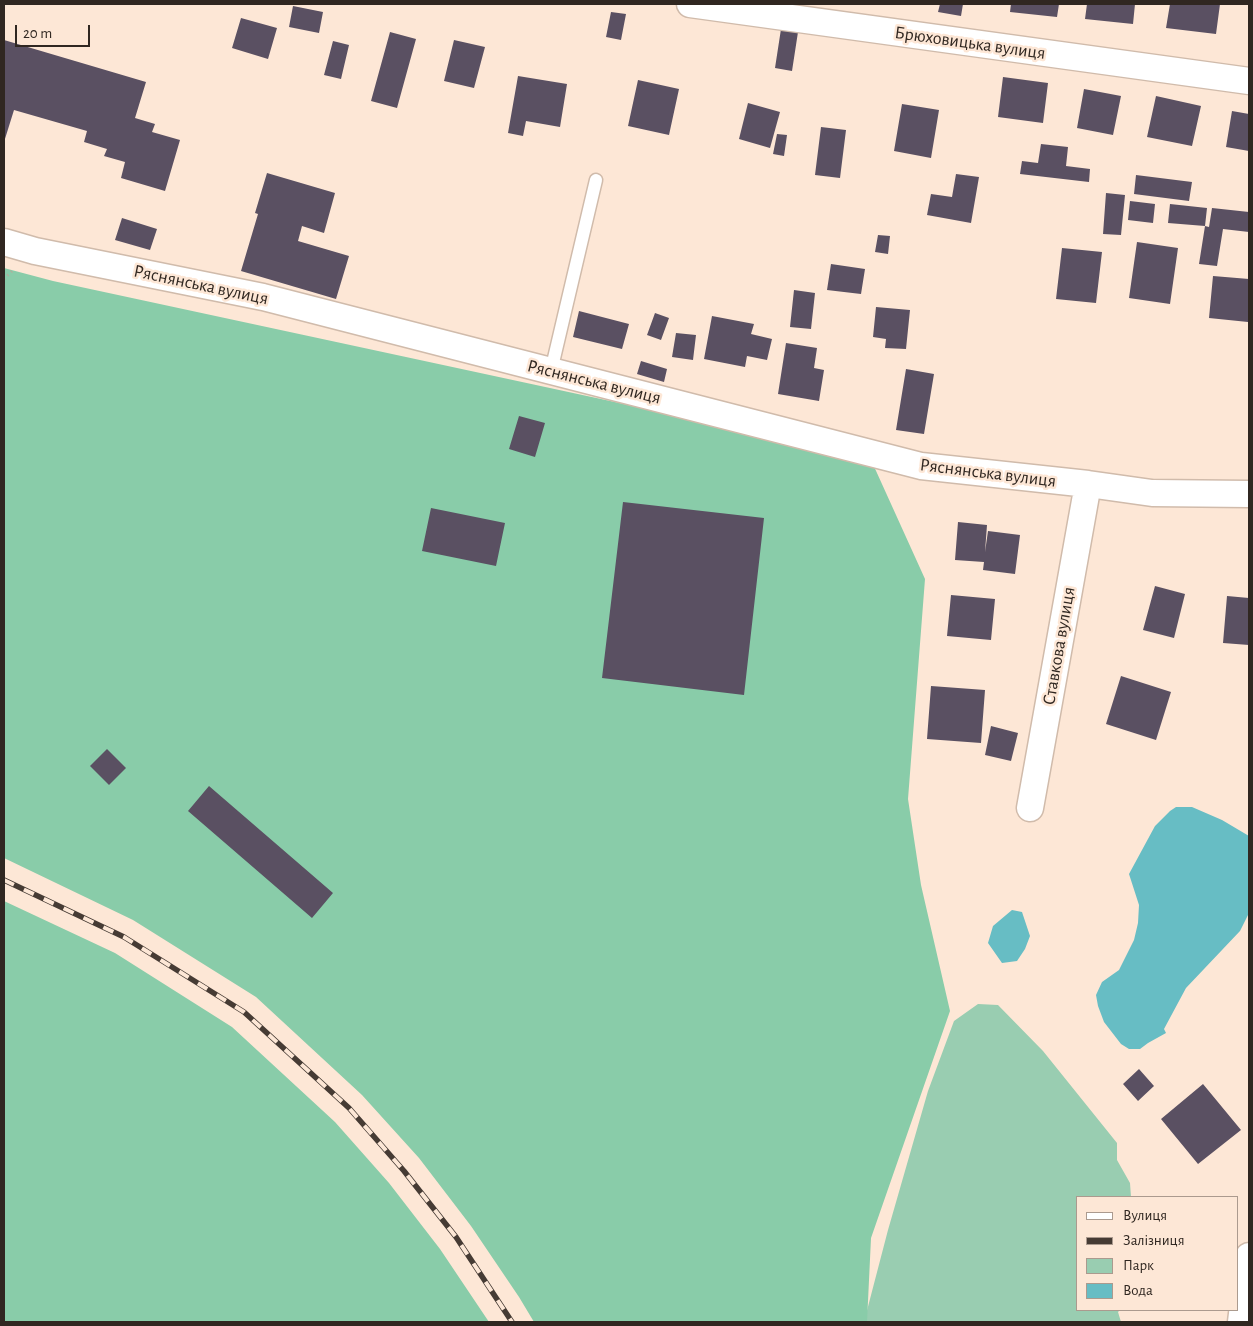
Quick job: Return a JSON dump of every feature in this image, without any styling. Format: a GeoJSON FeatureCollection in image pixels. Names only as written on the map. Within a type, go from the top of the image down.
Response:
{"type":"FeatureCollection","features":[{"type":"Feature","properties":{"kind":"street","name":"Брюховицька вулиця"},"geometry":{"type":"LineString","coordinates":[[690,4],[1249,81]]}},
{"type":"Feature","properties":{"kind":"street","name":"Ряснянська вулиця"},"geometry":{"type":"LineString","coordinates":[[4,242],[35,251],[263,297],[921,466],[1088,484],[1152,493],[1188,495],[1249,494]]}},
{"type":"Feature","properties":{"kind":"street","name":"Ставкова вулиця"},"geometry":{"type":"LineString","coordinates":[[1030,808],[1088,484]]}},
{"type":"Feature","properties":{"kind":"street"},"geometry":{"type":"LineString","coordinates":[[1241,1322],[1249,1256]]}},
{"type":"Feature","properties":{"kind":"lane"},"geometry":{"type":"LineString","coordinates":[[551,371],[596,180]]}},
{"type":"Feature","properties":{"kind":"green space"},"geometry":{"type":"Polygon","coordinates":[[[4,268],[53,281],[666,413],[872,462],[925,579],[908,799],[921,885],[950,1011],[871,1238],[867,1322],[534,1322],[471,1226],[419,1158],[362,1095],[256,997],[133,920],[4,858],[4,268]]]}},
{"type":"Feature","properties":{"kind":"green space"},"geometry":{"type":"Polygon","coordinates":[[[4,901],[115,953],[232,1027],[335,1122],[389,1183],[440,1249],[489,1322],[4,1322],[4,901]]]}},
{"type":"Feature","properties":{"kind":"green space"},"geometry":{"type":"Polygon","coordinates":[[[978,1004],[998,1005],[1043,1051],[1117,1143],[1117,1160],[1130,1183],[1131,1196],[1076,1196],[1076,1311],[1119,1311],[1121,1322],[864,1322],[928,1091],[954,1021],[978,1004]]]}},
{"type":"Feature","properties":{"kind":"water"},"geometry":{"type":"Polygon","coordinates":[[[1176,807],[1192,807],[1222,820],[1249,836],[1249,913],[1240,931],[1186,988],[1164,1029],[1166,1033],[1140,1049],[1129,1049],[1121,1044],[1104,1022],[1096,995],[1102,982],[1119,970],[1134,940],[1138,923],[1139,905],[1129,874],[1155,826],[1176,807]]]}},
{"type":"Feature","properties":{"kind":"water"},"geometry":{"type":"Polygon","coordinates":[[[1012,910],[1022,912],[1030,936],[1025,949],[1017,961],[1002,963],[988,943],[993,926],[1012,910]]]}},
{"type":"Feature","properties":{"kind":"building"},"geometry":{"type":"Polygon","coordinates":[[[940,4],[963,4],[961,16],[938,12],[940,4]]]}},
{"type":"Feature","properties":{"kind":"building"},"geometry":{"type":"Polygon","coordinates":[[[1011,4],[1059,4],[1057,17],[1010,12],[1011,4]]]}},
{"type":"Feature","properties":{"kind":"building"},"geometry":{"type":"Polygon","coordinates":[[[1087,4],[1135,4],[1133,24],[1085,19],[1087,4]]]}},
{"type":"Feature","properties":{"kind":"building"},"geometry":{"type":"Polygon","coordinates":[[[1170,4],[1220,4],[1216,34],[1166,28],[1170,4]]]}},
{"type":"Feature","properties":{"kind":"building"},"geometry":{"type":"Polygon","coordinates":[[[293,6],[323,12],[319,33],[289,27],[293,6]]]}},
{"type":"Feature","properties":{"kind":"building"},"geometry":{"type":"Polygon","coordinates":[[[611,12],[626,14],[621,40],[606,37],[611,12]]]}},
{"type":"Feature","properties":{"kind":"building"},"geometry":{"type":"Polygon","coordinates":[[[241,18],[277,28],[268,59],[232,48],[241,18]]]}},
{"type":"Feature","properties":{"kind":"building"},"geometry":{"type":"Polygon","coordinates":[[[781,29],[798,32],[792,71],[775,68],[781,29]]]}},
{"type":"Feature","properties":{"kind":"building"},"geometry":{"type":"Polygon","coordinates":[[[390,32],[416,39],[397,108],[371,101],[390,32]]]}},
{"type":"Feature","properties":{"kind":"building"},"geometry":{"type":"Polygon","coordinates":[[[4,40],[146,82],[135,118],[155,124],[152,132],[180,140],[165,191],[121,178],[125,162],[104,156],[107,149],[84,142],[87,131],[14,110],[4,142],[4,40]]]}},
{"type":"Feature","properties":{"kind":"building"},"geometry":{"type":"Polygon","coordinates":[[[454,40],[485,47],[474,88],[444,81],[454,40]]]}},
{"type":"Feature","properties":{"kind":"building"},"geometry":{"type":"Polygon","coordinates":[[[333,41],[349,45],[341,79],[324,75],[333,41]]]}},
{"type":"Feature","properties":{"kind":"building"},"geometry":{"type":"Polygon","coordinates":[[[518,76],[567,84],[560,127],[526,121],[523,136],[508,133],[518,76]]]}},
{"type":"Feature","properties":{"kind":"building"},"geometry":{"type":"Polygon","coordinates":[[[1003,77],[1048,83],[1043,123],[998,117],[1003,77]]]}},
{"type":"Feature","properties":{"kind":"building"},"geometry":{"type":"Polygon","coordinates":[[[638,80],[679,89],[669,135],[628,126],[638,80]]]}},
{"type":"Feature","properties":{"kind":"building"},"geometry":{"type":"Polygon","coordinates":[[[1084,89],[1121,96],[1113,135],[1077,128],[1084,89]]]}},
{"type":"Feature","properties":{"kind":"building"},"geometry":{"type":"Polygon","coordinates":[[[1156,96],[1201,106],[1192,146],[1147,137],[1156,96]]]}},
{"type":"Feature","properties":{"kind":"building"},"geometry":{"type":"Polygon","coordinates":[[[748,103],[780,112],[770,148],[739,139],[748,103]]]}},
{"type":"Feature","properties":{"kind":"building"},"geometry":{"type":"Polygon","coordinates":[[[902,104],[939,110],[931,158],[894,151],[902,104]]]}},
{"type":"Feature","properties":{"kind":"building"},"geometry":{"type":"Polygon","coordinates":[[[1232,111],[1249,114],[1249,151],[1226,147],[1232,111]]]}},
{"type":"Feature","properties":{"kind":"building"},"geometry":{"type":"Polygon","coordinates":[[[821,127],[846,130],[840,178],[815,175],[821,127]]]}},
{"type":"Feature","properties":{"kind":"building"},"geometry":{"type":"Polygon","coordinates":[[[777,134],[787,135],[784,156],[773,154],[777,134]]]}},
{"type":"Feature","properties":{"kind":"building"},"geometry":{"type":"Polygon","coordinates":[[[1041,144],[1068,147],[1066,166],[1090,169],[1089,182],[1020,174],[1022,161],[1038,163],[1041,144]]]}},
{"type":"Feature","properties":{"kind":"building"},"geometry":{"type":"Polygon","coordinates":[[[267,173],[335,193],[324,233],[302,226],[298,241],[349,256],[336,299],[241,271],[258,214],[255,213],[267,173]]]}},
{"type":"Feature","properties":{"kind":"building"},"geometry":{"type":"Polygon","coordinates":[[[956,174],[979,177],[971,223],[927,215],[931,194],[952,197],[956,174]]]}},
{"type":"Feature","properties":{"kind":"building"},"geometry":{"type":"Polygon","coordinates":[[[1136,175],[1192,182],[1189,201],[1134,194],[1136,175]]]}},
{"type":"Feature","properties":{"kind":"building"},"geometry":{"type":"Polygon","coordinates":[[[1106,193],[1125,195],[1121,235],[1103,234],[1106,193]]]}},
{"type":"Feature","properties":{"kind":"building"},"geometry":{"type":"Polygon","coordinates":[[[1130,201],[1155,204],[1153,223],[1128,220],[1130,201]]]}},
{"type":"Feature","properties":{"kind":"building"},"geometry":{"type":"Polygon","coordinates":[[[1170,204],[1207,208],[1205,226],[1168,223],[1170,204]]]}},
{"type":"Feature","properties":{"kind":"building"},"geometry":{"type":"Polygon","coordinates":[[[1212,208],[1249,212],[1249,232],[1223,229],[1217,266],[1199,264],[1205,226],[1209,227],[1212,208]]]}},
{"type":"Feature","properties":{"kind":"building"},"geometry":{"type":"Polygon","coordinates":[[[122,218],[157,229],[150,250],[115,240],[122,218]]]}},
{"type":"Feature","properties":{"kind":"building"},"geometry":{"type":"Polygon","coordinates":[[[878,235],[890,236],[888,254],[875,252],[878,235]]]}},
{"type":"Feature","properties":{"kind":"building"},"geometry":{"type":"Polygon","coordinates":[[[1137,242],[1178,248],[1170,304],[1129,298],[1137,242]]]}},
{"type":"Feature","properties":{"kind":"building"},"geometry":{"type":"Polygon","coordinates":[[[1062,248],[1102,252],[1096,303],[1056,299],[1062,248]]]}},
{"type":"Feature","properties":{"kind":"building"},"geometry":{"type":"Polygon","coordinates":[[[831,264],[865,269],[861,294],[827,290],[831,264]]]}},
{"type":"Feature","properties":{"kind":"building"},"geometry":{"type":"Polygon","coordinates":[[[1213,276],[1249,279],[1248,322],[1209,318],[1213,276]]]}},
{"type":"Feature","properties":{"kind":"building"},"geometry":{"type":"Polygon","coordinates":[[[794,290],[815,293],[811,329],[790,327],[794,290]]]}},
{"type":"Feature","properties":{"kind":"building"},"geometry":{"type":"Polygon","coordinates":[[[876,307],[910,310],[906,349],[885,348],[886,339],[873,337],[876,307]]]}},
{"type":"Feature","properties":{"kind":"building"},"geometry":{"type":"Polygon","coordinates":[[[579,311],[629,324],[622,349],[573,337],[579,311]]]}},
{"type":"Feature","properties":{"kind":"building"},"geometry":{"type":"Polygon","coordinates":[[[655,313],[669,318],[661,340],[647,335],[655,313]]]}},
{"type":"Feature","properties":{"kind":"building"},"geometry":{"type":"Polygon","coordinates":[[[712,316],[754,324],[751,334],[772,339],[767,360],[747,356],[745,367],[704,359],[712,316]]]}},
{"type":"Feature","properties":{"kind":"building"},"geometry":{"type":"Polygon","coordinates":[[[676,333],[696,335],[693,360],[672,357],[676,333]]]}},
{"type":"Feature","properties":{"kind":"building"},"geometry":{"type":"Polygon","coordinates":[[[786,343],[817,348],[814,368],[824,370],[819,401],[778,394],[786,343]]]}},
{"type":"Feature","properties":{"kind":"building"},"geometry":{"type":"Polygon","coordinates":[[[641,361],[667,369],[664,382],[637,374],[641,361]]]}},
{"type":"Feature","properties":{"kind":"building"},"geometry":{"type":"Polygon","coordinates":[[[906,369],[934,374],[924,434],[896,430],[906,369]]]}},
{"type":"Feature","properties":{"kind":"building"},"geometry":{"type":"Polygon","coordinates":[[[519,416],[545,423],[535,457],[509,449],[519,416]]]}},
{"type":"Feature","properties":{"kind":"building"},"geometry":{"type":"Polygon","coordinates":[[[623,502],[764,518],[744,695],[602,678],[623,502]]]}},
{"type":"Feature","properties":{"kind":"building"},"geometry":{"type":"Polygon","coordinates":[[[431,508],[505,523],[496,566],[422,551],[431,508]]]}},
{"type":"Feature","properties":{"kind":"building"},"geometry":{"type":"Polygon","coordinates":[[[958,522],[987,525],[985,552],[988,531],[1020,535],[1015,574],[983,570],[984,562],[955,560],[958,522]]]}},
{"type":"Feature","properties":{"kind":"building"},"geometry":{"type":"Polygon","coordinates":[[[1155,586],[1185,594],[1174,638],[1143,630],[1155,586]]]}},
{"type":"Feature","properties":{"kind":"building"},"geometry":{"type":"Polygon","coordinates":[[[951,595],[995,599],[991,640],[947,636],[951,595]]]}},
{"type":"Feature","properties":{"kind":"building"},"geometry":{"type":"Polygon","coordinates":[[[1227,596],[1249,598],[1249,645],[1223,643],[1227,596]]]}},
{"type":"Feature","properties":{"kind":"building"},"geometry":{"type":"Polygon","coordinates":[[[1121,676],[1171,692],[1156,740],[1106,724],[1121,676]]]}},
{"type":"Feature","properties":{"kind":"building"},"geometry":{"type":"Polygon","coordinates":[[[931,686],[985,690],[981,743],[927,739],[931,686]]]}},
{"type":"Feature","properties":{"kind":"building"},"geometry":{"type":"Polygon","coordinates":[[[991,726],[1018,733],[1011,761],[985,755],[991,726]]]}},
{"type":"Feature","properties":{"kind":"building"},"geometry":{"type":"Polygon","coordinates":[[[107,749],[126,768],[109,785],[90,766],[107,749]]]}},
{"type":"Feature","properties":{"kind":"building"},"geometry":{"type":"Polygon","coordinates":[[[209,786],[333,893],[312,918],[188,811],[209,786]]]}},
{"type":"Feature","properties":{"kind":"building"},"geometry":{"type":"Polygon","coordinates":[[[1139,1069],[1154,1086],[1138,1101],[1123,1084],[1139,1069]]]}},
{"type":"Feature","properties":{"kind":"building"},"geometry":{"type":"Polygon","coordinates":[[[1203,1084],[1241,1130],[1198,1164],[1161,1119],[1203,1084]]]}},
{"type":"Feature","properties":{"kind":"railway"},"geometry":{"type":"LineString","coordinates":[[4,880],[124,937],[244,1012],[349,1108],[404,1171],[456,1237],[512,1322]]}}]}
